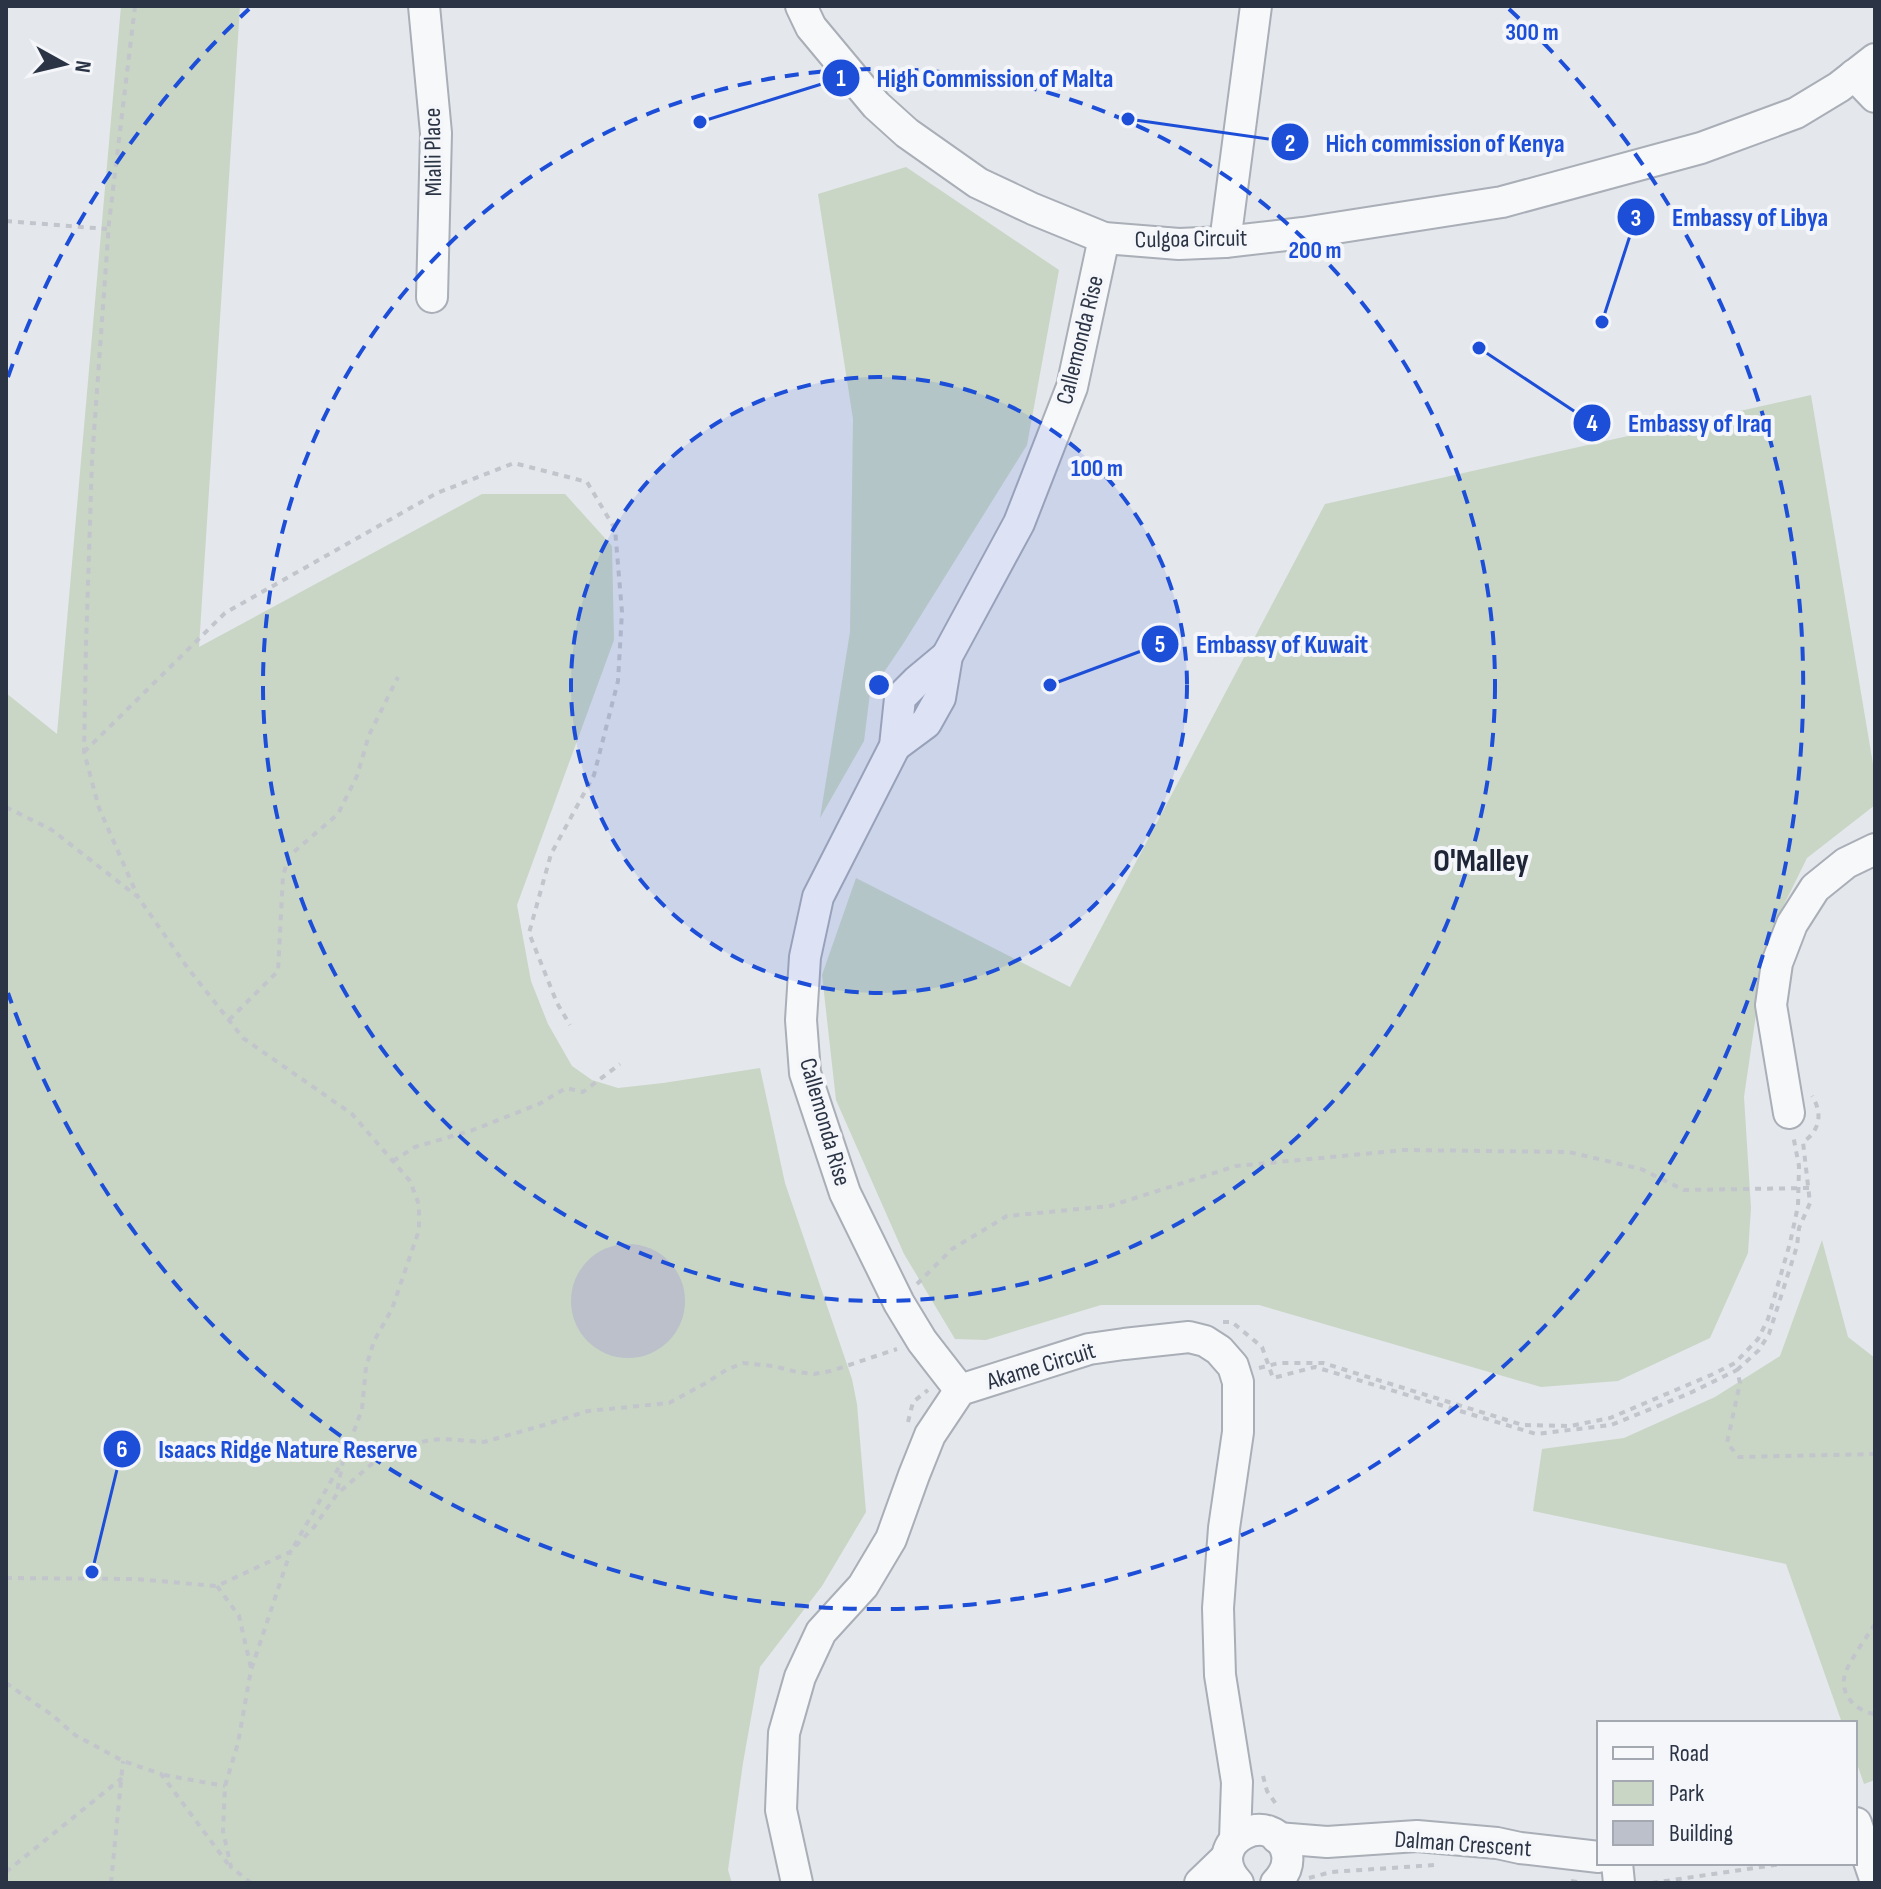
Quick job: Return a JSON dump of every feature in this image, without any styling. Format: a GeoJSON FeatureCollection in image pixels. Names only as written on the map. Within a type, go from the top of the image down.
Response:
{"type":"FeatureCollection","features":[{"type":"Feature","properties":{"kind":"street","name":"Mialli Place"},"geometry":{"type":"LineString","coordinates":[[424,6],[436,133],[432,297]]}},
{"type":"Feature","properties":{"kind":"street","name":"Culgoa Circuit"},"geometry":{"type":"LineString","coordinates":[[801,6],[811,27],[876,105],[907,133],[978,183],[1104,238],[1179,244],[1303,233],[1502,202],[1701,148],[1796,113],[1865,67]]}},
{"type":"Feature","properties":{"kind":"street"},"geometry":{"type":"LineString","coordinates":[[1225,242],[1256,6]]}},
{"type":"Feature","properties":{"kind":"street"},"geometry":{"type":"LineString","coordinates":[[1865,67],[1875,97]]}},
{"type":"Feature","properties":{"kind":"street","name":"Callemonda Rise"},"geometry":{"type":"LineString","coordinates":[[954,1382],[922,1341],[899,1303],[845,1193],[828,1147],[805,1073],[801,1020],[805,957],[818,897],[895,746],[900,698],[947,656],[1019,523],[1072,387],[1104,238]]}},
{"type":"Feature","properties":{"kind":"street"},"geometry":{"type":"LineString","coordinates":[[1789,1113],[1771,1005],[1777,963],[1792,924],[1815,888],[1846,863],[1875,849]]}},
{"type":"Feature","properties":{"kind":"street","name":"Akame Circuit"},"geometry":{"type":"LineString","coordinates":[[797,1883],[781,1810],[784,1733],[800,1677],[821,1632],[863,1586],[891,1539],[930,1435],[954,1382],[1089,1349],[1189,1337],[1205,1341],[1219,1350],[1235,1373]]}},
{"type":"Feature","properties":{"kind":"street"},"geometry":{"type":"LineString","coordinates":[[1200,1883],[1279,1862],[1250,1779],[1220,1675],[1218,1608],[1224,1528],[1238,1432],[1239,1400],[1235,1373]]}},
{"type":"Feature","properties":{"kind":"street"},"geometry":{"type":"LineString","coordinates":[[1862,1821],[1875,1879]]}},
{"type":"Feature","properties":{"kind":"street","name":"Dalman Crescent"},"geometry":{"type":"LineString","coordinates":[[1279,1862],[1417,1836],[1597,1857]]}},
{"type":"Feature","properties":{"kind":"path"},"geometry":{"type":"LineString","coordinates":[[135,6],[108,229],[92,460],[84,752],[99,808],[138,897],[187,967],[243,1038],[352,1114],[410,1181],[419,1205],[419,1230],[392,1309],[374,1341],[366,1367],[362,1409],[343,1461],[337,1494]]}},
{"type":"Feature","properties":{"kind":"path"},"geometry":{"type":"LineString","coordinates":[[6,221],[108,229]]}},
{"type":"Feature","properties":{"kind":"path"},"geometry":{"type":"LineString","coordinates":[[84,752],[225,613],[437,493],[514,463],[587,482],[615,529],[622,612],[618,681],[594,775],[551,854],[529,933],[557,1003],[570,1025]]}},
{"type":"Feature","properties":{"kind":"path"},"geometry":{"type":"LineString","coordinates":[[229,1020],[278,971],[283,876],[289,856],[338,814],[357,776],[369,735],[398,677]]}},
{"type":"Feature","properties":{"kind":"path"},"geometry":{"type":"LineString","coordinates":[[6,807],[52,830],[138,897]]}},
{"type":"Feature","properties":{"kind":"path"},"geometry":{"type":"LineString","coordinates":[[393,1161],[415,1147],[473,1130],[539,1104],[566,1088],[583,1092],[620,1064]]}},
{"type":"Feature","properties":{"kind":"path"},"geometry":{"type":"LineString","coordinates":[[1235,1373],[1279,1363],[1323,1363],[1523,1425],[1570,1426],[1610,1418],[1711,1375],[1735,1363],[1758,1339],[1768,1319],[1798,1206],[1799,1166],[1789,1113]]}},
{"type":"Feature","properties":{"kind":"path"},"geometry":{"type":"LineString","coordinates":[[899,1303],[952,1249],[1007,1216],[1110,1206],[1236,1166],[1405,1150],[1569,1152],[1641,1169],[1684,1190],[1809,1188]]}},
{"type":"Feature","properties":{"kind":"path"},"geometry":{"type":"LineString","coordinates":[[1217,1321],[1232,1322],[1262,1347],[1273,1378],[1315,1367],[1536,1434],[1611,1425],[1737,1370],[1740,1383],[1727,1443],[1739,1457],[1875,1454]]}},
{"type":"Feature","properties":{"kind":"path"},"geometry":{"type":"LineString","coordinates":[[6,1578],[134,1579],[217,1586],[290,1552],[314,1527],[337,1494],[374,1462],[409,1445],[444,1439],[484,1442],[588,1411],[669,1403],[743,1363],[814,1374],[922,1341]]}},
{"type":"Feature","properties":{"kind":"path"},"geometry":{"type":"LineString","coordinates":[[906,1430],[913,1402],[954,1382]]}},
{"type":"Feature","properties":{"kind":"path"},"geometry":{"type":"LineString","coordinates":[[231,1867],[223,1831],[225,1786],[238,1743],[251,1670],[290,1552],[343,1461]]}},
{"type":"Feature","properties":{"kind":"path"},"geometry":{"type":"LineString","coordinates":[[217,1586],[239,1616],[251,1670]]}},
{"type":"Feature","properties":{"kind":"path"},"geometry":{"type":"LineString","coordinates":[[1875,1624],[1845,1673],[1845,1690],[1852,1704],[1864,1713],[1875,1714]]}},
{"type":"Feature","properties":{"kind":"path"},"geometry":{"type":"LineString","coordinates":[[6,1683],[75,1735],[123,1761],[161,1774],[225,1786]]}},
{"type":"Feature","properties":{"kind":"path"},"geometry":{"type":"LineString","coordinates":[[111,1883],[123,1761]]}},
{"type":"Feature","properties":{"kind":"path"},"geometry":{"type":"LineString","coordinates":[[161,1774],[231,1867],[251,1883]]}},
{"type":"Feature","properties":{"kind":"path"},"geometry":{"type":"LineString","coordinates":[[6,1872],[122,1778]]}},
{"type":"Feature","properties":{"kind":"path"},"geometry":{"type":"LineString","coordinates":[[1250,1779],[1267,1791],[1277,1806],[1293,1815],[1297,1823],[1279,1862],[1331,1872],[1444,1866]]}},
{"type":"Feature","properties":{"kind":"path"},"geometry":{"type":"LineString","coordinates":[[1652,1883],[1774,1865]]}},
{"type":"Feature","properties":{"kind":"path"},"geometry":{"type":"LineString","coordinates":[[1568,1881],[1582,1883]]}},
{"type":"Feature","properties":{"kind":"green space"},"geometry":{"type":"Polygon","coordinates":[[[121,6],[240,6],[199,647],[482,494],[565,494],[612,546],[614,640],[517,905],[531,981],[548,1024],[572,1066],[592,1080],[618,1088],[760,1068],[785,1183],[852,1379],[857,1404],[866,1512],[822,1586],[760,1667],[728,1870],[732,1883],[6,1883],[6,693],[57,734],[121,6]]]}},
{"type":"Feature","properties":{"kind":"green space"},"geometry":{"type":"Polygon","coordinates":[[[906,167],[1059,270],[1027,445],[870,693],[864,741],[820,818],[850,632],[853,419],[818,194],[906,167]]]}},
{"type":"Feature","properties":{"kind":"green space"},"geometry":{"type":"Polygon","coordinates":[[[1811,395],[1875,776],[1875,805],[1807,858],[1767,939],[1744,1097],[1751,1208],[1748,1253],[1710,1338],[1618,1381],[1541,1387],[1259,1305],[1101,1305],[986,1340],[955,1339],[904,1254],[836,1100],[822,975],[856,878],[1070,987],[1325,504],[1811,395]]]}},
{"type":"Feature","properties":{"kind":"green space"},"geometry":{"type":"Polygon","coordinates":[[[1822,1240],[1848,1337],[1875,1358],[1875,1780],[1864,1784],[1857,1764],[1857,1721],[1841,1721],[1786,1564],[1533,1511],[1542,1449],[1624,1438],[1715,1397],[1780,1356],[1822,1240]]]}},
{"type":"Feature","properties":{"kind":"building"},"geometry":{"type":"Polygon","coordinates":[[[628,1244],[650,1249],[668,1261],[680,1279],[685,1301],[680,1323],[668,1341],[650,1353],[628,1358],[606,1353],[588,1341],[576,1323],[571,1301],[576,1279],[588,1261],[606,1249],[628,1244]]]}},
{"type":"Feature","properties":{"kind":"place","name":"Hich commission of Kenya"},"geometry":{"type":"Point","coordinates":[1128,119]}},
{"type":"Feature","properties":{"kind":"place","name":"High Commission of Malta"},"geometry":{"type":"Point","coordinates":[700,122]}},
{"type":"Feature","properties":{"kind":"place","name":"Embassy of Libya"},"geometry":{"type":"Point","coordinates":[1602,322]}},
{"type":"Feature","properties":{"kind":"place","name":"Embassy of Iraq"},"geometry":{"type":"Point","coordinates":[1479,348]}},
{"type":"Feature","properties":{"kind":"place","name":"Embassy of Kuwait"},"geometry":{"type":"Point","coordinates":[1050,685]}},
{"type":"Feature","properties":{"kind":"place","name":"Isaacs Ridge Nature Reserve"},"geometry":{"type":"Point","coordinates":[92,1572]}},
{"type":"Feature","properties":{"kind":"district","name":"O'Malley"},"geometry":{"type":"Point","coordinates":[1481,861]}}]}
